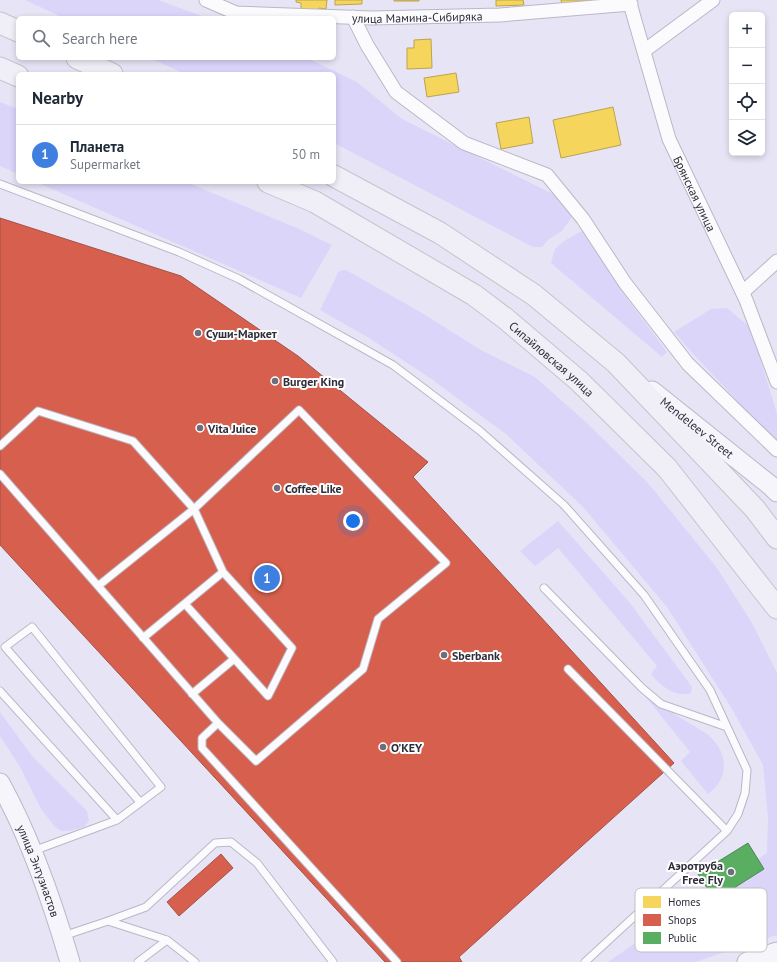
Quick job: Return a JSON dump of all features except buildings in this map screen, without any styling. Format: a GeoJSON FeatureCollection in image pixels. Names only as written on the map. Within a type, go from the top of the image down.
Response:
{"type":"FeatureCollection","features":[{"type":"Feature","properties":{"kind":"main road"},"geometry":{"type":"LineString","coordinates":[[0,23],[16,30]]}},
{"type":"Feature","properties":{"kind":"main road"},"geometry":{"type":"LineString","coordinates":[[81,60],[108,72]]}},
{"type":"Feature","properties":{"kind":"main road"},"geometry":{"type":"LineString","coordinates":[[0,68],[16,75]]}},
{"type":"Feature","properties":{"kind":"main road"},"geometry":{"type":"LineString","coordinates":[[336,177],[440,233],[534,295],[616,362],[755,510],[777,538]]}},
{"type":"Feature","properties":{"kind":"main road","name":"Сипайловская улица"},"geometry":{"type":"LineString","coordinates":[[273,184],[315,202],[474,294],[506,319],[579,381],[667,468],[777,608]]}},
{"type":"Feature","properties":{"kind":"main road","name":"Mendeleev Street"},"geometry":{"type":"LineString","coordinates":[[616,362],[777,492]]}},
{"type":"Feature","properties":{"kind":"main road","name":"улица Энтузиастов"},"geometry":{"type":"LineString","coordinates":[[0,783],[33,851],[51,898],[70,962]]}},
{"type":"Feature","properties":{"kind":"main road"},"geometry":{"type":"LineString","coordinates":[[747,962],[777,952]]}},
{"type":"Feature","properties":{"kind":"street","name":"улица Мамина-Сибиряка"},"geometry":{"type":"LineString","coordinates":[[206,0],[236,13],[323,16]]}},
{"type":"Feature","properties":{"kind":"street"},"geometry":{"type":"LineString","coordinates":[[644,51],[713,0]]}},
{"type":"Feature","properties":{"kind":"street","name":"улица Мамина-Сибиряка"},"geometry":{"type":"LineString","coordinates":[[336,16],[500,15],[630,2]]}},
{"type":"Feature","properties":{"kind":"street","name":"Брянская улица"},"geometry":{"type":"LineString","coordinates":[[630,2],[669,139],[742,292],[777,382]]}},
{"type":"Feature","properties":{"kind":"street"},"geometry":{"type":"LineString","coordinates":[[352,17],[367,45],[396,92],[464,143],[547,175],[583,219],[625,283],[688,364],[777,450]]}},
{"type":"Feature","properties":{"kind":"street"},"geometry":{"type":"LineString","coordinates":[[742,292],[777,261]]}},
{"type":"Feature","properties":{"kind":"lane"},"geometry":{"type":"LineString","coordinates":[[0,184],[179,252],[239,279],[393,365],[479,430],[564,505],[644,595],[710,690],[747,770],[744,793],[738,814],[727,831],[665,888]]}},
{"type":"Feature","properties":{"kind":"lane"},"geometry":{"type":"LineString","coordinates":[[0,474],[218,724],[256,761],[363,669],[378,619],[446,563],[299,410],[194,509],[98,586]]}},
{"type":"Feature","properties":{"kind":"lane"},"geometry":{"type":"LineString","coordinates":[[0,446],[38,411],[133,441],[194,509],[223,572],[292,648],[268,696],[185,604]]}},
{"type":"Feature","properties":{"kind":"lane"},"geometry":{"type":"LineString","coordinates":[[143,638],[223,572]]}},
{"type":"Feature","properties":{"kind":"lane"},"geometry":{"type":"LineString","coordinates":[[544,588],[642,688],[661,704],[727,728]]}},
{"type":"Feature","properties":{"kind":"lane"},"geometry":{"type":"LineString","coordinates":[[33,851],[117,820],[161,786],[32,627],[5,647],[140,802]]}},
{"type":"Feature","properties":{"kind":"lane"},"geometry":{"type":"LineString","coordinates":[[192,694],[234,659]]}},
{"type":"Feature","properties":{"kind":"lane"},"geometry":{"type":"LineString","coordinates":[[568,669],[727,831]]}},
{"type":"Feature","properties":{"kind":"lane"},"geometry":{"type":"LineString","coordinates":[[0,690],[117,820]]}},
{"type":"Feature","properties":{"kind":"lane"},"geometry":{"type":"LineString","coordinates":[[218,724],[202,738],[202,748],[397,962]]}},
{"type":"Feature","properties":{"kind":"lane"},"geometry":{"type":"LineString","coordinates":[[62,936],[108,922],[146,907],[215,843],[231,842],[257,863],[333,962]]}},
{"type":"Feature","properties":{"kind":"lane"},"geometry":{"type":"LineString","coordinates":[[585,962],[635,916]]}},
{"type":"Feature","properties":{"kind":"lane"},"geometry":{"type":"LineString","coordinates":[[108,922],[167,940],[195,962]]}},
{"type":"Feature","properties":{"kind":"lane"},"geometry":{"type":"LineString","coordinates":[[138,962],[167,940]]}},
{"type":"Feature","properties":{"kind":"shaded area"},"geometry":{"type":"Polygon","coordinates":[[[25,0],[158,0],[202,16],[60,16],[25,0]]]}},
{"type":"Feature","properties":{"kind":"shaded area"},"geometry":{"type":"Polygon","coordinates":[[[154,60],[311,60],[357,82],[402,119],[559,197],[572,217],[562,231],[549,239],[542,247],[533,247],[336,144],[336,72],[181,72],[154,60]]]}},
{"type":"Feature","properties":{"kind":"shaded area"},"geometry":{"type":"Polygon","coordinates":[[[0,102],[16,108],[16,173],[0,166],[0,102]]]}},
{"type":"Feature","properties":{"kind":"shaded area"},"geometry":{"type":"Polygon","coordinates":[[[41,184],[191,184],[297,228],[332,245],[301,298],[41,184]]]}},
{"type":"Feature","properties":{"kind":"shaded area"},"geometry":{"type":"Polygon","coordinates":[[[582,231],[629,301],[667,352],[662,357],[551,263],[555,249],[564,241],[582,231]]]}},
{"type":"Feature","properties":{"kind":"shaded area"},"geometry":{"type":"Polygon","coordinates":[[[346,270],[422,313],[481,350],[535,377],[588,424],[648,483],[717,568],[752,623],[777,673],[777,935],[767,938],[767,888],[715,888],[767,853],[768,818],[763,765],[732,709],[667,607],[583,507],[507,435],[430,378],[369,338],[320,310],[339,271],[346,270]]]}},
{"type":"Feature","properties":{"kind":"shaded area"},"geometry":{"type":"Polygon","coordinates":[[[727,308],[751,328],[777,414],[777,443],[674,332],[711,309],[727,308]]]}},
{"type":"Feature","properties":{"kind":"shaded area"},"geometry":{"type":"Polygon","coordinates":[[[558,521],[630,603],[692,687],[691,693],[680,694],[669,690],[659,683],[651,674],[657,666],[558,548],[535,566],[520,551],[558,521]]]}},
{"type":"Feature","properties":{"kind":"shaded area"},"geometry":{"type":"Polygon","coordinates":[[[645,696],[707,734],[719,748],[723,756],[723,772],[715,788],[708,794],[681,761],[690,752],[645,696]]]}},
{"type":"Feature","properties":{"kind":"shaded area"},"geometry":{"type":"Polygon","coordinates":[[[0,712],[32,756],[87,811],[89,821],[84,827],[69,831],[61,831],[55,827],[41,809],[20,767],[0,736],[0,712]]]}},
{"type":"Feature","properties":{"kind":"shaded area"},"geometry":{"type":"Polygon","coordinates":[[[635,943],[635,952],[725,952],[695,962],[608,962],[635,943]]]}},
{"type":"Feature","properties":{"kind":"place","name":"Суши-Маркет"},"geometry":{"type":"Point","coordinates":[198,333]}},
{"type":"Feature","properties":{"kind":"place","name":"Burger King"},"geometry":{"type":"Point","coordinates":[275,381]}},
{"type":"Feature","properties":{"kind":"place","name":"Vita Juice"},"geometry":{"type":"Point","coordinates":[200,428]}},
{"type":"Feature","properties":{"kind":"place","name":"Coffee Like"},"geometry":{"type":"Point","coordinates":[277,488]}},
{"type":"Feature","properties":{"kind":"place","name":"Планета"},"geometry":{"type":"Point","coordinates":[267,578]}},
{"type":"Feature","properties":{"kind":"place","name":"Sberbank"},"geometry":{"type":"Point","coordinates":[444,655]}},
{"type":"Feature","properties":{"kind":"place","name":"O’KEY"},"geometry":{"type":"Point","coordinates":[383,747]}},
{"type":"Feature","properties":{"kind":"place","name":"Аэротруба Free Fly"},"geometry":{"type":"Point","coordinates":[731,872]}}]}
